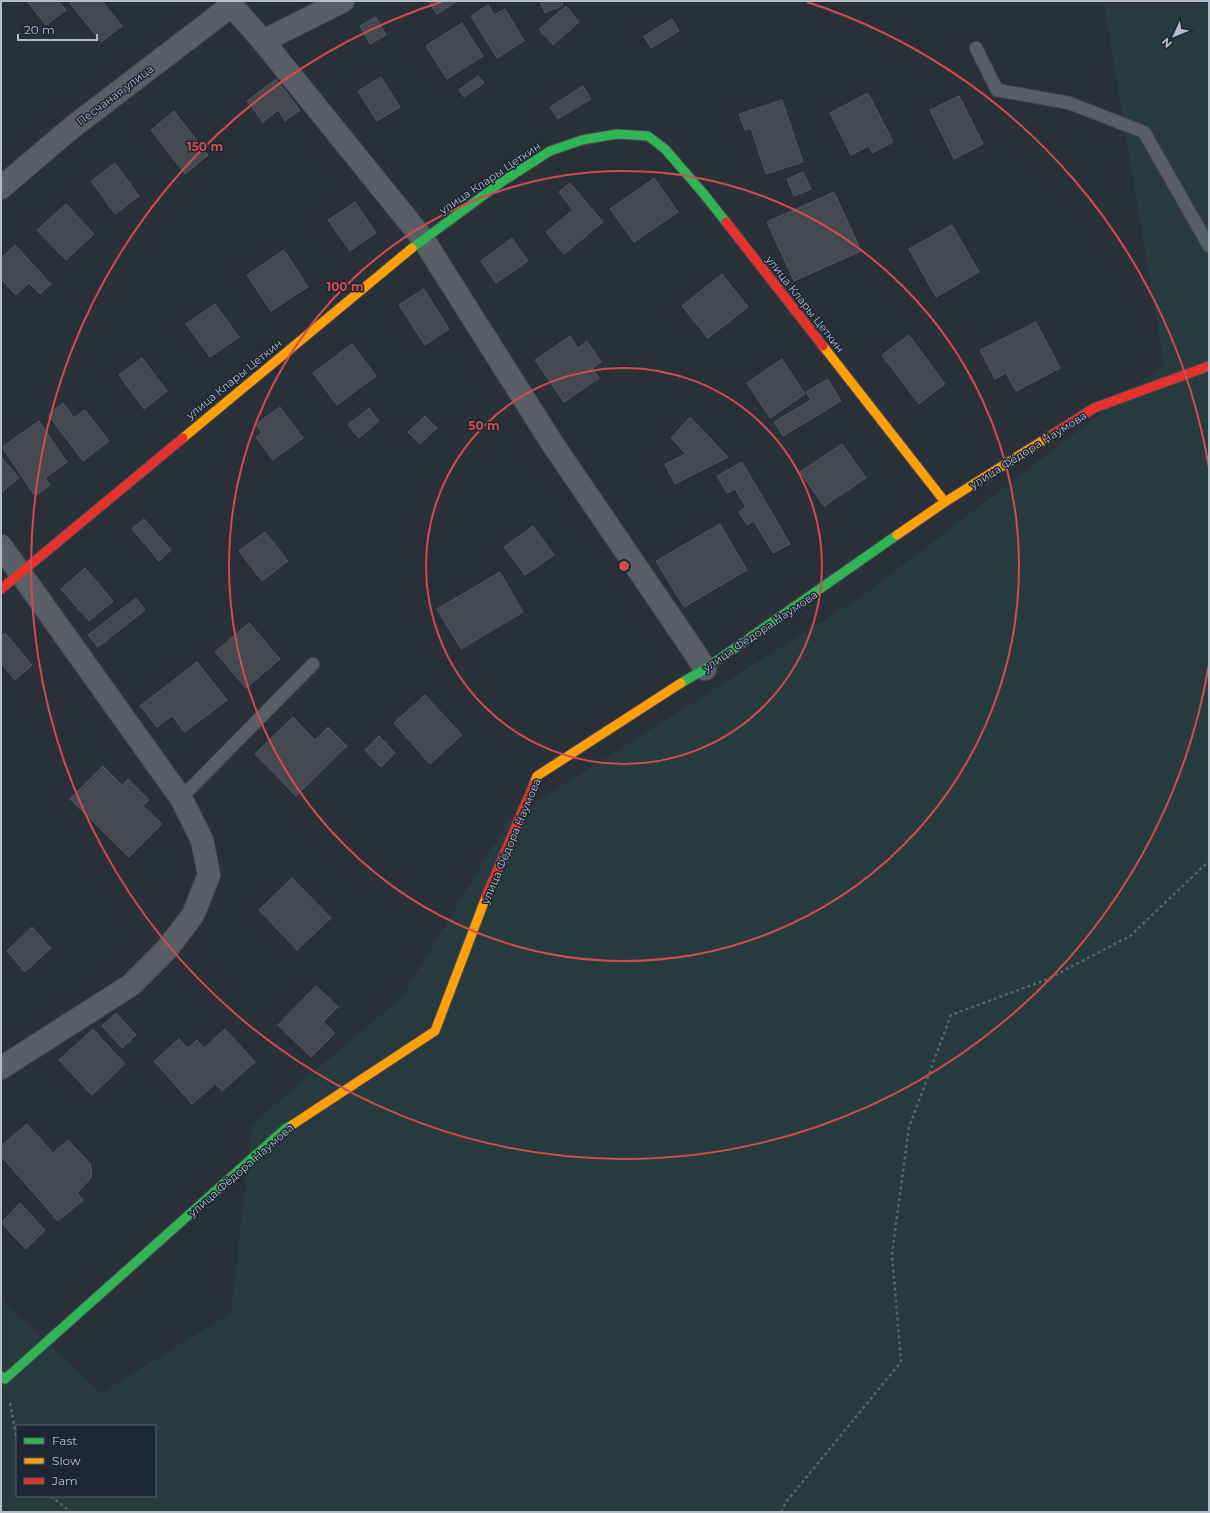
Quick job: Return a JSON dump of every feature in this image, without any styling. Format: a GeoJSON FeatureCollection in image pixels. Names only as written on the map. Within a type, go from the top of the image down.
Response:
{"type":"FeatureCollection","features":[{"type":"Feature","properties":{"kind":"street"},"geometry":{"type":"LineString","coordinates":[[263,41],[343,1]]}},
{"type":"Feature","properties":{"kind":"street"},"geometry":{"type":"LineString","coordinates":[[230,3],[263,41],[423,239],[552,443],[695,652],[705,669]]}},
{"type":"Feature","properties":{"kind":"street","name":"Песчаная улица"},"geometry":{"type":"LineString","coordinates":[[1,188],[70,129],[230,3]]}},
{"type":"Feature","properties":{"kind":"street","name":"улица Клары Цеткин"},"geometry":{"type":"LineString","coordinates":[[1,589],[423,239],[502,181],[550,151],[582,140],[617,134],[648,136],[665,149],[703,193],[945,502]]}},
{"type":"Feature","properties":{"kind":"street","name":"улица Фёдора Наумова"},"geometry":{"type":"LineString","coordinates":[[3,1377],[285,1129],[435,1031],[491,885],[537,776],[666,691],[705,669],[945,502],[1094,408],[1209,366]]}},
{"type":"Feature","properties":{"kind":"street"},"geometry":{"type":"LineString","coordinates":[[1,546],[181,798],[202,840],[209,875],[193,915],[167,949],[131,984],[1,1068]]}},
{"type":"Feature","properties":{"kind":"lane"},"geometry":{"type":"LineString","coordinates":[[976,48],[996,90],[1069,103],[1144,132],[1209,246]]}},
{"type":"Feature","properties":{"kind":"lane"},"geometry":{"type":"LineString","coordinates":[[181,798],[314,664]]}},
{"type":"Feature","properties":{"kind":"path"},"geometry":{"type":"LineString","coordinates":[[781,1512],[786,1502],[901,1362],[892,1254],[909,1127],[951,1015],[1048,979],[1130,936],[1209,861]]}},
{"type":"Feature","properties":{"kind":"path"},"geometry":{"type":"LineString","coordinates":[[3,1377],[16,1436]]}},
{"type":"Feature","properties":{"kind":"path"},"geometry":{"type":"LineString","coordinates":[[51,1497],[71,1512]]}},
{"type":"Feature","properties":{"kind":"green space"},"geometry":{"type":"Polygon","coordinates":[[[1103,1],[1209,1],[1209,1512],[1,1512],[1,1299],[101,1393],[231,1313],[252,1124],[402,997],[509,819],[865,594],[1164,365],[1103,1]]]}},
{"type":"Feature","properties":{"kind":"building"},"geometry":{"type":"Polygon","coordinates":[[[27,1],[58,1],[66,10],[46,25],[27,1]]]}},
{"type":"Feature","properties":{"kind":"building"},"geometry":{"type":"Polygon","coordinates":[[[72,1],[102,1],[122,26],[101,42],[70,3],[72,1]]]}},
{"type":"Feature","properties":{"kind":"building"},"geometry":{"type":"Polygon","coordinates":[[[428,1],[455,1],[456,2],[437,14],[428,1]]]}},
{"type":"Feature","properties":{"kind":"building"},"geometry":{"type":"Polygon","coordinates":[[[540,1],[561,1],[563,5],[545,13],[540,1]]]}},
{"type":"Feature","properties":{"kind":"building"},"geometry":{"type":"Polygon","coordinates":[[[488,5],[494,15],[505,9],[524,41],[497,58],[471,16],[488,5]]]}},
{"type":"Feature","properties":{"kind":"building"},"geometry":{"type":"Polygon","coordinates":[[[566,6],[579,22],[553,45],[539,29],[566,6]]]}},
{"type":"Feature","properties":{"kind":"building"},"geometry":{"type":"Polygon","coordinates":[[[376,17],[386,35],[370,44],[360,26],[376,17]]]}},
{"type":"Feature","properties":{"kind":"building"},"geometry":{"type":"Polygon","coordinates":[[[672,19],[679,31],[651,48],[644,36],[672,19]]]}},
{"type":"Feature","properties":{"kind":"building"},"geometry":{"type":"Polygon","coordinates":[[[462,23],[483,56],[447,79],[426,46],[462,23]]]}},
{"type":"Feature","properties":{"kind":"building"},"geometry":{"type":"Polygon","coordinates":[[[478,76],[484,83],[464,97],[459,90],[478,76]]]}},
{"type":"Feature","properties":{"kind":"building"},"geometry":{"type":"Polygon","coordinates":[[[381,77],[400,107],[377,121],[358,91],[381,77]]]}},
{"type":"Feature","properties":{"kind":"building"},"geometry":{"type":"Polygon","coordinates":[[[276,79],[300,110],[285,121],[278,110],[263,122],[247,101],[276,79]]]}},
{"type":"Feature","properties":{"kind":"building"},"geometry":{"type":"Polygon","coordinates":[[[583,86],[591,99],[558,119],[550,107],[583,86]]]}},
{"type":"Feature","properties":{"kind":"building"},"geometry":{"type":"Polygon","coordinates":[[[868,93],[893,142],[872,153],[869,146],[851,155],[830,113],[868,93]]]}},
{"type":"Feature","properties":{"kind":"building"},"geometry":{"type":"Polygon","coordinates":[[[959,96],[983,144],[954,159],[930,110],[959,96]]]}},
{"type":"Feature","properties":{"kind":"building"},"geometry":{"type":"Polygon","coordinates":[[[782,100],[803,162],[766,174],[751,128],[745,130],[739,114],[782,100]]]}},
{"type":"Feature","properties":{"kind":"building"},"geometry":{"type":"Polygon","coordinates":[[[174,111],[208,155],[185,174],[151,130],[174,111]]]}},
{"type":"Feature","properties":{"kind":"building"},"geometry":{"type":"Polygon","coordinates":[[[115,163],[139,196],[115,214],[91,181],[115,163]]]}},
{"type":"Feature","properties":{"kind":"building"},"geometry":{"type":"Polygon","coordinates":[[[803,172],[811,189],[794,196],[787,179],[803,172]]]}},
{"type":"Feature","properties":{"kind":"building"},"geometry":{"type":"Polygon","coordinates":[[[654,178],[678,212],[634,242],[610,209],[654,178]]]}},
{"type":"Feature","properties":{"kind":"building"},"geometry":{"type":"Polygon","coordinates":[[[570,183],[603,222],[564,254],[546,232],[573,210],[559,192],[570,183]]]}},
{"type":"Feature","properties":{"kind":"building"},"geometry":{"type":"Polygon","coordinates":[[[834,192],[861,251],[794,281],[767,222],[834,192]]]}},
{"type":"Feature","properties":{"kind":"building"},"geometry":{"type":"Polygon","coordinates":[[[355,202],[376,233],[350,251],[328,220],[355,202]]]}},
{"type":"Feature","properties":{"kind":"building"},"geometry":{"type":"Polygon","coordinates":[[[66,204],[94,234],[66,260],[37,230],[66,204]]]}},
{"type":"Feature","properties":{"kind":"building"},"geometry":{"type":"Polygon","coordinates":[[[952,225],[979,272],[936,297],[909,249],[952,225]]]}},
{"type":"Feature","properties":{"kind":"building"},"geometry":{"type":"Polygon","coordinates":[[[512,238],[528,261],[496,283],[481,261],[512,238]]]}},
{"type":"Feature","properties":{"kind":"building"},"geometry":{"type":"Polygon","coordinates":[[[15,245],[51,284],[40,294],[29,283],[16,295],[1,279],[1,258],[15,245]]]}},
{"type":"Feature","properties":{"kind":"building"},"geometry":{"type":"Polygon","coordinates":[[[284,250],[308,287],[271,311],[247,275],[284,250]]]}},
{"type":"Feature","properties":{"kind":"building"},"geometry":{"type":"Polygon","coordinates":[[[722,274],[748,307],[708,338],[682,306],[722,274]]]}},
{"type":"Feature","properties":{"kind":"building"},"geometry":{"type":"Polygon","coordinates":[[[424,289],[449,329],[425,345],[399,305],[424,289]]]}},
{"type":"Feature","properties":{"kind":"building"},"geometry":{"type":"Polygon","coordinates":[[[215,304],[239,337],[210,357],[186,324],[215,304]]]}},
{"type":"Feature","properties":{"kind":"building"},"geometry":{"type":"Polygon","coordinates":[[[1036,322],[1060,368],[1016,391],[1006,373],[995,379],[980,350],[1036,322]]]}},
{"type":"Feature","properties":{"kind":"building"},"geometry":{"type":"Polygon","coordinates":[[[909,335],[945,384],[919,404],[882,355],[909,335]]]}},
{"type":"Feature","properties":{"kind":"building"},"geometry":{"type":"Polygon","coordinates":[[[570,336],[578,348],[587,341],[601,362],[592,368],[599,378],[564,402],[535,360],[570,336]]]}},
{"type":"Feature","properties":{"kind":"building"},"geometry":{"type":"Polygon","coordinates":[[[352,344],[376,376],[337,405],[313,373],[352,344]]]}},
{"type":"Feature","properties":{"kind":"building"},"geometry":{"type":"Polygon","coordinates":[[[142,358],[167,391],[144,409],[119,375],[142,358]]]}},
{"type":"Feature","properties":{"kind":"building"},"geometry":{"type":"Polygon","coordinates":[[[782,359],[805,394],[770,418],[747,383],[782,359]]]}},
{"type":"Feature","properties":{"kind":"building"},"geometry":{"type":"Polygon","coordinates":[[[828,379],[841,401],[783,436],[774,422],[811,400],[806,392],[828,379]]]}},
{"type":"Feature","properties":{"kind":"building"},"geometry":{"type":"Polygon","coordinates":[[[63,403],[74,418],[85,410],[109,441],[83,461],[48,415],[63,403]]]}},
{"type":"Feature","properties":{"kind":"building"},"geometry":{"type":"Polygon","coordinates":[[[280,407],[303,438],[273,460],[256,437],[262,433],[256,424],[280,407]]]}},
{"type":"Feature","properties":{"kind":"building"},"geometry":{"type":"Polygon","coordinates":[[[369,408],[379,421],[359,438],[348,425],[369,408]]]}},
{"type":"Feature","properties":{"kind":"building"},"geometry":{"type":"Polygon","coordinates":[[[425,416],[437,428],[420,444],[408,432],[425,416]]]}},
{"type":"Feature","properties":{"kind":"building"},"geometry":{"type":"Polygon","coordinates":[[[690,417],[728,457],[675,484],[665,464],[686,454],[671,438],[690,417]]]}},
{"type":"Feature","properties":{"kind":"building"},"geometry":{"type":"Polygon","coordinates":[[[39,421],[67,462],[45,478],[50,485],[35,496],[2,447],[39,421]]]}},
{"type":"Feature","properties":{"kind":"building"},"geometry":{"type":"Polygon","coordinates":[[[842,444],[866,478],[824,506],[800,472],[842,444]]]}},
{"type":"Feature","properties":{"kind":"building"},"geometry":{"type":"Polygon","coordinates":[[[1,457],[19,478],[1,493],[1,457]]]}},
{"type":"Feature","properties":{"kind":"building"},"geometry":{"type":"Polygon","coordinates":[[[742,462],[790,544],[773,553],[754,521],[747,525],[739,512],[746,507],[735,489],[727,493],[717,476],[742,462]]]}},
{"type":"Feature","properties":{"kind":"building"},"geometry":{"type":"Polygon","coordinates":[[[144,519],[171,550],[159,561],[132,529],[144,519]]]}},
{"type":"Feature","properties":{"kind":"building"},"geometry":{"type":"Polygon","coordinates":[[[720,524],[747,570],[684,607],[656,561],[720,524]]]}},
{"type":"Feature","properties":{"kind":"building"},"geometry":{"type":"Polygon","coordinates":[[[533,526],[554,555],[525,575],[504,547],[533,526]]]}},
{"type":"Feature","properties":{"kind":"building"},"geometry":{"type":"Polygon","coordinates":[[[265,532],[288,561],[262,581],[239,551],[265,532]]]}},
{"type":"Feature","properties":{"kind":"building"},"geometry":{"type":"Polygon","coordinates":[[[85,568],[113,601],[89,621],[61,589],[85,568]]]}},
{"type":"Feature","properties":{"kind":"building"},"geometry":{"type":"Polygon","coordinates":[[[500,572],[523,612],[461,649],[437,609],[500,572]]]}},
{"type":"Feature","properties":{"kind":"building"},"geometry":{"type":"Polygon","coordinates":[[[136,598],[145,610],[98,647],[88,635],[136,598]]]}},
{"type":"Feature","properties":{"kind":"building"},"geometry":{"type":"Polygon","coordinates":[[[249,623],[280,659],[246,688],[215,652],[249,623]]]}},
{"type":"Feature","properties":{"kind":"building"},"geometry":{"type":"Polygon","coordinates":[[[5,633],[32,665],[15,680],[1,663],[1,637],[5,633]]]}},
{"type":"Feature","properties":{"kind":"building"},"geometry":{"type":"Polygon","coordinates":[[[197,662],[227,700],[185,732],[172,716],[157,727],[140,706],[197,662]]]}},
{"type":"Feature","properties":{"kind":"building"},"geometry":{"type":"Polygon","coordinates":[[[425,695],[462,735],[430,764],[394,723],[425,695]]]}},
{"type":"Feature","properties":{"kind":"building"},"geometry":{"type":"Polygon","coordinates":[[[293,717],[315,740],[328,727],[347,746],[296,796],[255,754],[293,717]]]}},
{"type":"Feature","properties":{"kind":"building"},"geometry":{"type":"Polygon","coordinates":[[[379,736],[395,753],[381,767],[365,750],[379,736]]]}},
{"type":"Feature","properties":{"kind":"building"},"geometry":{"type":"Polygon","coordinates":[[[103,766],[122,785],[128,779],[149,800],[143,806],[162,824],[129,857],[70,799],[103,766]]]}},
{"type":"Feature","properties":{"kind":"building"},"geometry":{"type":"Polygon","coordinates":[[[292,878],[331,918],[297,950],[259,910],[292,878]]]}},
{"type":"Feature","properties":{"kind":"building"},"geometry":{"type":"Polygon","coordinates":[[[32,927],[51,948],[25,972],[7,951],[32,927]]]}},
{"type":"Feature","properties":{"kind":"building"},"geometry":{"type":"Polygon","coordinates":[[[316,986],[338,1007],[323,1022],[335,1033],[311,1057],[278,1025],[316,986]]]}},
{"type":"Feature","properties":{"kind":"building"},"geometry":{"type":"Polygon","coordinates":[[[116,1013],[136,1035],[122,1048],[102,1026],[116,1013]]]}},
{"type":"Feature","properties":{"kind":"building"},"geometry":{"type":"Polygon","coordinates":[[[93,1029],[125,1064],[92,1095],[59,1060],[93,1029]]]}},
{"type":"Feature","properties":{"kind":"building"},"geometry":{"type":"Polygon","coordinates":[[[225,1029],[255,1062],[222,1091],[215,1084],[192,1104],[154,1061],[179,1039],[188,1048],[197,1040],[204,1048],[225,1029]]]}},
{"type":"Feature","properties":{"kind":"building"},"geometry":{"type":"Polygon","coordinates":[[[27,1124],[53,1153],[68,1140],[90,1163],[92,1173],[90,1179],[77,1193],[83,1200],[58,1221],[1,1156],[1,1146],[27,1124]]]}},
{"type":"Feature","properties":{"kind":"building"},"geometry":{"type":"Polygon","coordinates":[[[20,1203],[45,1230],[26,1249],[1,1223],[20,1203]]]}},
{"type":"Feature","properties":{"kind":"traffic: fast"},"geometry":{"type":"LineString","coordinates":[[412,248],[503,181],[550,151],[582,140],[617,134],[648,136],[665,149],[726,222]]}},
{"type":"Feature","properties":{"kind":"traffic: fast"},"geometry":{"type":"LineString","coordinates":[[681,683],[705,669],[897,535]]}},
{"type":"Feature","properties":{"kind":"traffic: fast"},"geometry":{"type":"LineString","coordinates":[[1,1376],[5,1379],[285,1129],[292,1125]]}},
{"type":"Feature","properties":{"kind":"traffic: slow"},"geometry":{"type":"LineString","coordinates":[[183,438],[412,248]]}},
{"type":"Feature","properties":{"kind":"traffic: slow"},"geometry":{"type":"LineString","coordinates":[[823,346],[945,502]]}},
{"type":"Feature","properties":{"kind":"traffic: slow"},"geometry":{"type":"LineString","coordinates":[[897,535],[945,502],[1050,436]]}},
{"type":"Feature","properties":{"kind":"traffic: slow"},"geometry":{"type":"LineString","coordinates":[[534,784],[537,776],[681,683]]}},
{"type":"Feature","properties":{"kind":"traffic: slow"},"geometry":{"type":"LineString","coordinates":[[292,1125],[435,1031],[486,897]]}},
{"type":"Feature","properties":{"kind":"traffic: jam"},"geometry":{"type":"LineString","coordinates":[[726,222],[823,346]]}},
{"type":"Feature","properties":{"kind":"traffic: jam"},"geometry":{"type":"LineString","coordinates":[[1050,436],[1094,408],[1209,366]]}},
{"type":"Feature","properties":{"kind":"traffic: jam"},"geometry":{"type":"LineString","coordinates":[[1,589],[183,438]]}},
{"type":"Feature","properties":{"kind":"traffic: jam"},"geometry":{"type":"LineString","coordinates":[[486,897],[534,784]]}}]}
